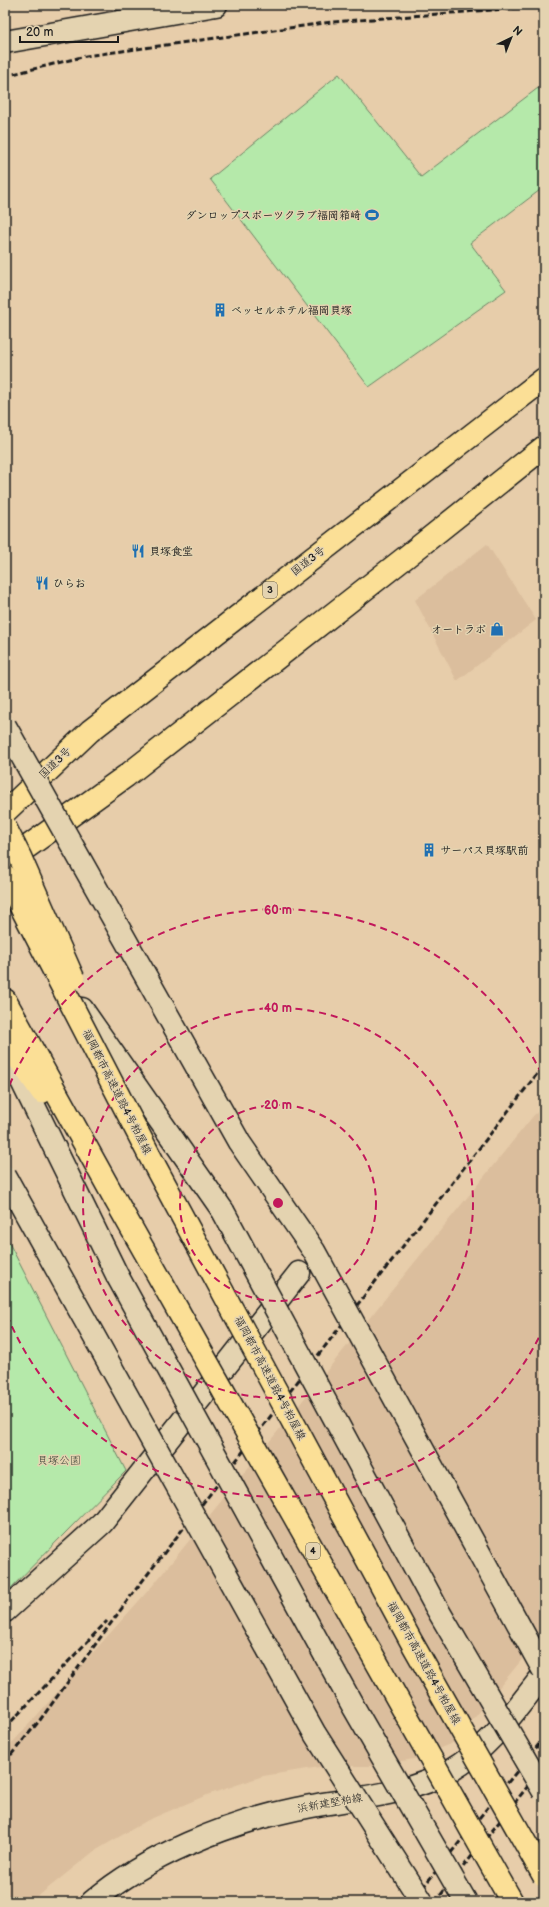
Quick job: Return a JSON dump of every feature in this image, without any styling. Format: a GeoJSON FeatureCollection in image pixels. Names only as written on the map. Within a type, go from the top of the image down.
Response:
{"type":"FeatureCollection","features":[{"type":"Feature","properties":{"kind":"highway","name":"国道3号"},"geometry":{"type":"LineString","coordinates":[[5,812],[90,731],[544,379]]}},
{"type":"Feature","properties":{"kind":"highway"},"geometry":{"type":"LineString","coordinates":[[5,863],[126,776],[400,562],[544,447]]}},
{"type":"Feature","properties":{"kind":"highway"},"geometry":{"type":"LineString","coordinates":[[5,828],[20,857],[156,1168]]}},
{"type":"Feature","properties":{"kind":"highway","name":"福岡都市高速道路4号粕屋線"},"geometry":{"type":"LineString","coordinates":[[5,876],[156,1168],[407,1634],[544,1876]]}},
{"type":"Feature","properties":{"kind":"highway"},"geometry":{"type":"LineString","coordinates":[[5,1000],[114,1199]]}},
{"type":"Feature","properties":{"kind":"highway"},"geometry":{"type":"LineString","coordinates":[[5,1039],[114,1199]]}},
{"type":"Feature","properties":{"kind":"highway","name":"4"},"geometry":{"type":"LineString","coordinates":[[114,1199],[512,1902]]}},
{"type":"Feature","properties":{"kind":"street"},"geometry":{"type":"LineString","coordinates":[[5,42],[216,5]]}},
{"type":"Feature","properties":{"kind":"street"},"geometry":{"type":"LineString","coordinates":[[5,726],[239,1142],[314,1250],[544,1673]]}},
{"type":"Feature","properties":{"kind":"street"},"geometry":{"type":"LineString","coordinates":[[5,900],[223,1211],[435,1605],[544,1792]]}},
{"type":"Feature","properties":{"kind":"street"},"geometry":{"type":"LineString","coordinates":[[5,1048],[118,1277],[353,1706],[466,1902]]}},
{"type":"Feature","properties":{"kind":"street"},"geometry":{"type":"LineString","coordinates":[[5,1176],[315,1734],[422,1902]]}},
{"type":"Feature","properties":{"kind":"street"},"geometry":{"type":"LineString","coordinates":[[5,1611],[102,1523],[299,1273]]}},
{"type":"Feature","properties":{"kind":"street","name":"浜新建堅粕線"},"geometry":{"type":"LineString","coordinates":[[92,1902],[103,1892],[147,1865],[195,1841],[242,1823],[295,1809],[422,1785],[451,1770],[490,1741],[544,1673]]}},
{"type":"Feature","properties":{"kind":"shaded area","name":"オートラボ"},"geometry":{"type":"Polygon","coordinates":[[[487,544],[536,620],[457,681],[415,600],[487,544]]]}},
{"type":"Feature","properties":{"kind":"shaded area"},"geometry":{"type":"Polygon","coordinates":[[[544,1107],[544,1632],[455,1742],[414,1759],[372,1766],[326,1766],[263,1776],[207,1795],[148,1820],[93,1852],[32,1902],[5,1902],[5,1751],[154,1584],[534,1115],[544,1107]]]}},
{"type":"Feature","properties":{"kind":"green space","name":"ダンロップスポーツクラブ福岡箱崎"},"geometry":{"type":"Polygon","coordinates":[[[339,74],[421,177],[538,88],[544,95],[544,187],[470,243],[506,290],[369,387],[210,179],[339,74]]]}},
{"type":"Feature","properties":{"kind":"green space","name":"貝塚公園"},"geometry":{"type":"Polygon","coordinates":[[[5,1235],[126,1471],[5,1594],[5,1235]]]}},
{"type":"Feature","properties":{"kind":"railway"},"geometry":{"type":"LineString","coordinates":[[5,76],[86,56],[332,22],[544,6]]}},
{"type":"Feature","properties":{"kind":"railway"},"geometry":{"type":"LineString","coordinates":[[5,1762],[40,1720],[133,1593],[544,1065]]}},
{"type":"Feature","properties":{"kind":"railway"},"geometry":{"type":"LineString","coordinates":[[5,1728],[107,1621]]}},
{"type":"Feature","properties":{"kind":"railway"},"geometry":{"type":"LineString","coordinates":[[411,1902],[544,1738]]}},
{"type":"Feature","properties":{"kind":"railway"},"geometry":{"type":"LineString","coordinates":[[435,1902],[544,1766]]}},
{"type":"Feature","properties":{"kind":"place","name":"ダンロップスポーツクラブ福岡箱崎"},"geometry":{"type":"Point","coordinates":[372,215]}},
{"type":"Feature","properties":{"kind":"place","name":"ベッセルホテル福岡貝塚"},"geometry":{"type":"Point","coordinates":[220,310]}},
{"type":"Feature","properties":{"kind":"place","name":"貝塚食堂"},"geometry":{"type":"Point","coordinates":[138,551]}},
{"type":"Feature","properties":{"kind":"place","name":"ひらお"},"geometry":{"type":"Point","coordinates":[42,583]}},
{"type":"Feature","properties":{"kind":"place","name":"オートラボ"},"geometry":{"type":"Point","coordinates":[497,629]}},
{"type":"Feature","properties":{"kind":"place","name":"サーパス貝塚駅前"},"geometry":{"type":"Point","coordinates":[429,850]}}]}
